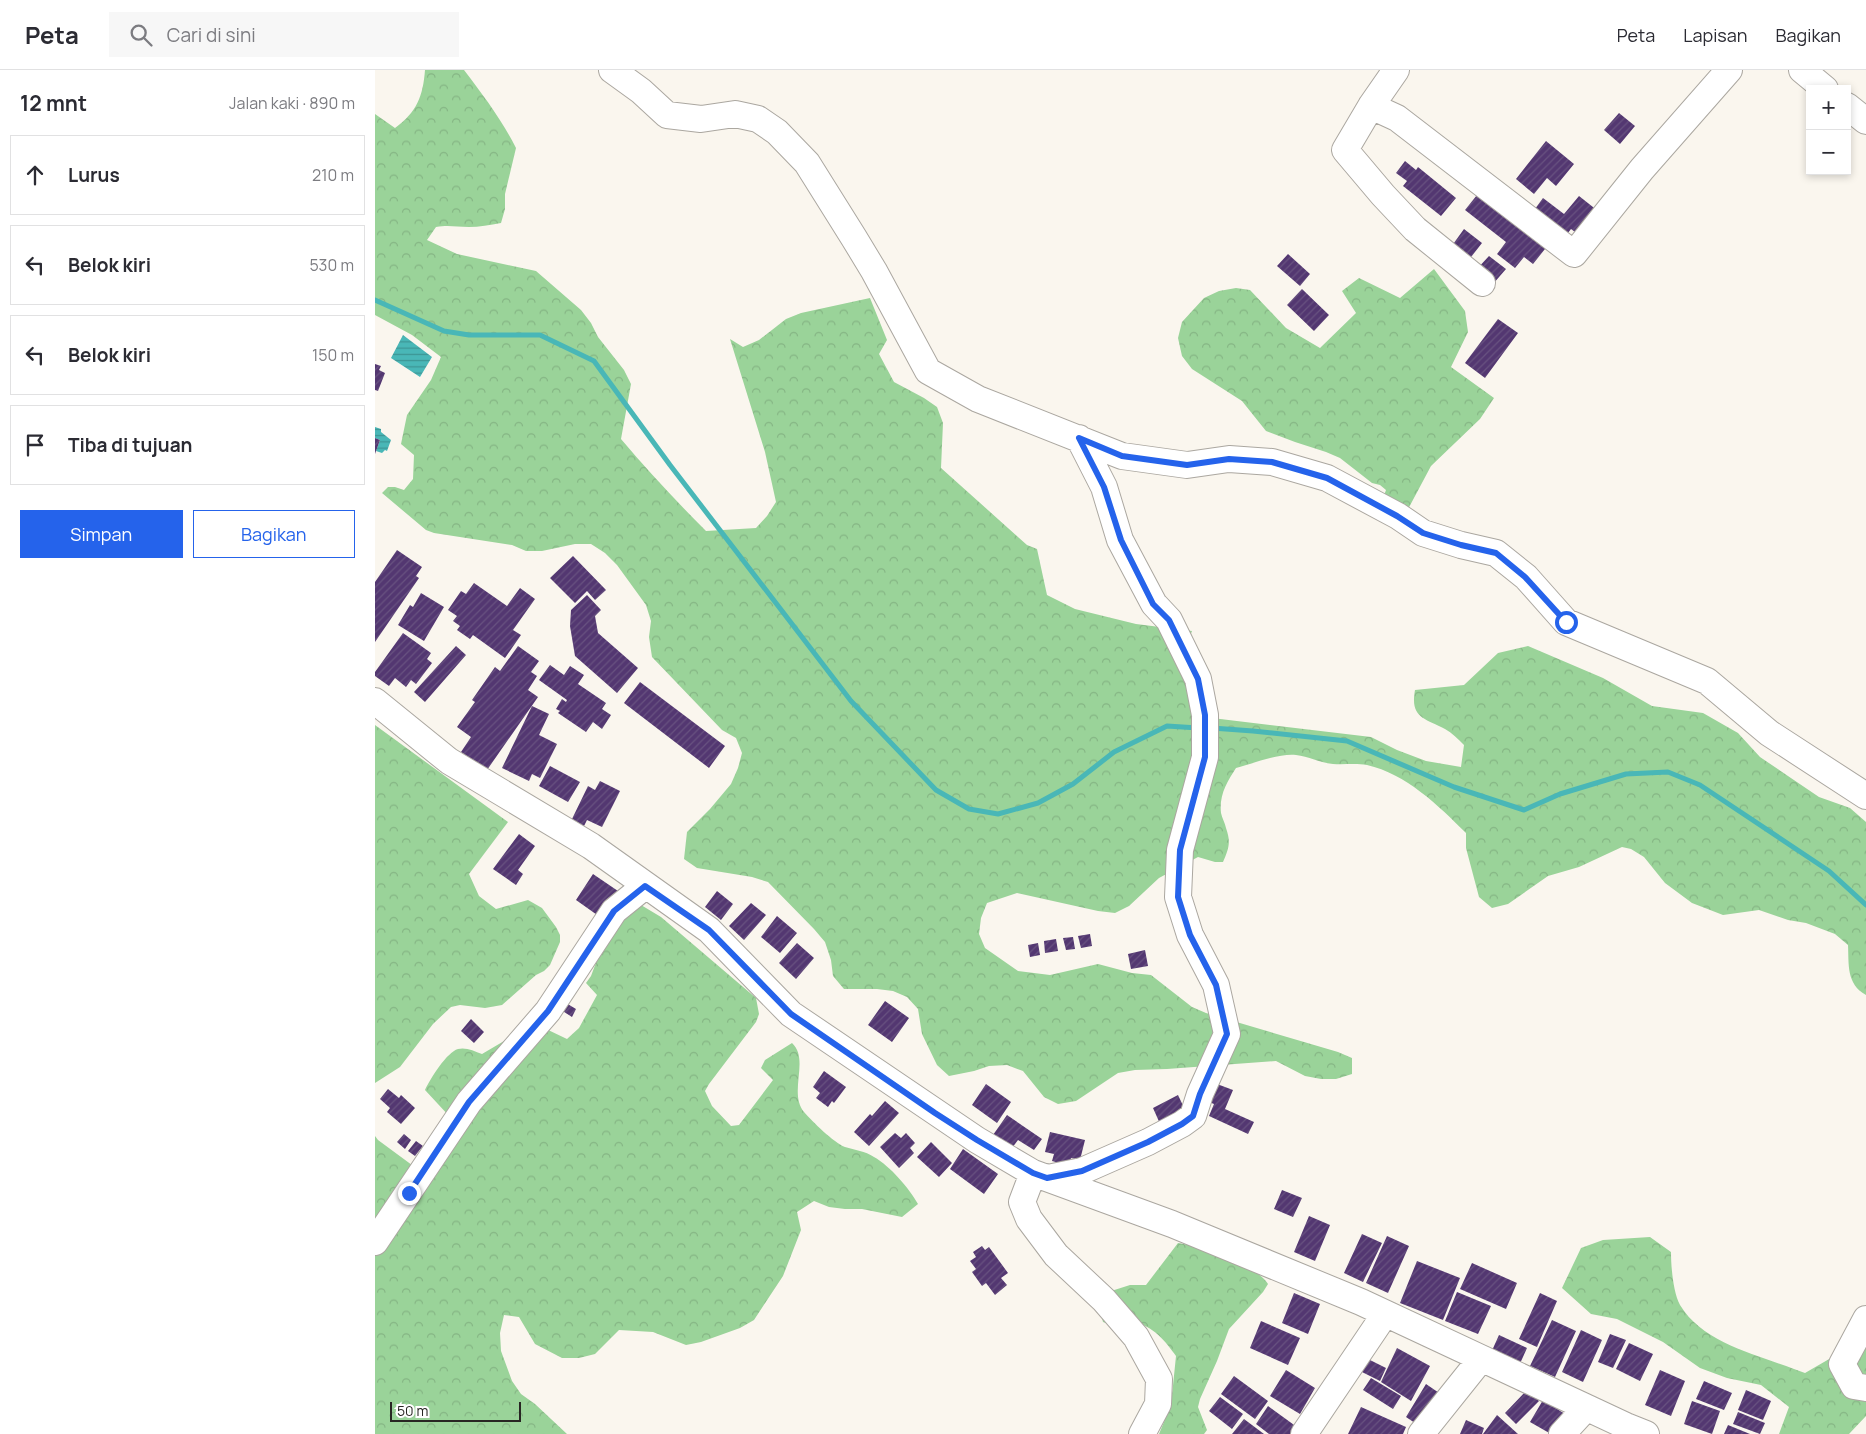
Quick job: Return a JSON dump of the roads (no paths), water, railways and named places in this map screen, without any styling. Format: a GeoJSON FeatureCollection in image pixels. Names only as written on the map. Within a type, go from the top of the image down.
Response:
{"type":"FeatureCollection","features":[{"type":"Feature","properties":{"kind":"street"},"geometry":{"type":"LineString","coordinates":[[612,70],[641,91],[667,115],[701,119],[735,114],[758,118],[777,132],[807,163],[874,271],[928,371],[978,399],[1122,456],[1187,465],[1229,459],[1272,462],[1327,478],[1397,516],[1423,533],[1461,545],[1496,553],[1525,577],[1566,622],[1707,680],[1769,733],[1866,796]]}},
{"type":"Feature","properties":{"kind":"street"},"geometry":{"type":"LineString","coordinates":[[1396,70],[1371,106],[1345,150],[1415,229],[1482,283]]}},
{"type":"Feature","properties":{"kind":"street"},"geometry":{"type":"LineString","coordinates":[[1371,106],[1397,118],[1574,254],[1642,169],[1729,70]]}},
{"type":"Feature","properties":{"kind":"street"},"geometry":{"type":"LineString","coordinates":[[1802,70],[1820,85]]}},
{"type":"Feature","properties":{"kind":"street"},"geometry":{"type":"LineString","coordinates":[[1851,109],[1866,121]]}},
{"type":"Feature","properties":{"kind":"street"},"geometry":{"type":"LineString","coordinates":[[1040,1175],[1082,1171],[1148,1142],[1193,1116],[1200,1094],[1227,1034],[1216,985],[1190,935],[1178,897],[1180,850],[1205,757],[1205,715],[1198,679],[1169,620],[1153,604],[1121,540],[1104,487],[1079,438]]}},
{"type":"Feature","properties":{"kind":"street"},"geometry":{"type":"LineString","coordinates":[[375,701],[449,761],[591,846],[709,930],[791,1014],[969,1135],[1040,1175],[1172,1224],[1385,1314],[1646,1434]]}},
{"type":"Feature","properties":{"kind":"street"},"geometry":{"type":"LineString","coordinates":[[375,1242],[469,1102],[548,1011],[614,911],[645,886]]}},
{"type":"Feature","properties":{"kind":"street"},"geometry":{"type":"LineString","coordinates":[[1040,1175],[1022,1202],[1029,1220],[1056,1255],[1104,1300],[1136,1336],[1159,1379],[1158,1404],[1142,1434]]}},
{"type":"Feature","properties":{"kind":"street"},"geometry":{"type":"LineString","coordinates":[[1304,1434],[1385,1314]]}},
{"type":"Feature","properties":{"kind":"street"},"geometry":{"type":"LineString","coordinates":[[1866,1319],[1842,1364],[1854,1386],[1866,1388]]}},
{"type":"Feature","properties":{"kind":"street"},"geometry":{"type":"LineString","coordinates":[[1421,1434],[1481,1359]]}},
{"type":"Feature","properties":{"kind":"street"},"geometry":{"type":"LineString","coordinates":[[1562,1434],[1586,1408]]}},
{"type":"Feature","properties":{"kind":"water"},"geometry":{"type":"Polygon","coordinates":[[[403,335],[432,357],[420,377],[391,358],[403,335]]]}},
{"type":"Feature","properties":{"kind":"water"},"geometry":{"type":"Polygon","coordinates":[[[375,427],[381,429],[381,432],[391,440],[387,451],[385,450],[382,453],[376,451],[380,440],[375,438],[375,427]]]}},
{"type":"Feature","properties":{"kind":"waterway"},"geometry":{"type":"LineString","coordinates":[[375,300],[444,331],[469,335],[540,335],[594,361],[670,465],[851,701],[936,790],[969,809],[998,814],[1038,803],[1073,784],[1114,752],[1167,726],[1198,728]]}},
{"type":"Feature","properties":{"kind":"waterway"},"geometry":{"type":"LineString","coordinates":[[1212,728],[1347,741],[1454,787],[1524,810],[1560,794],[1626,774],[1668,772],[1700,785],[1829,871],[1866,905]]}}]}
